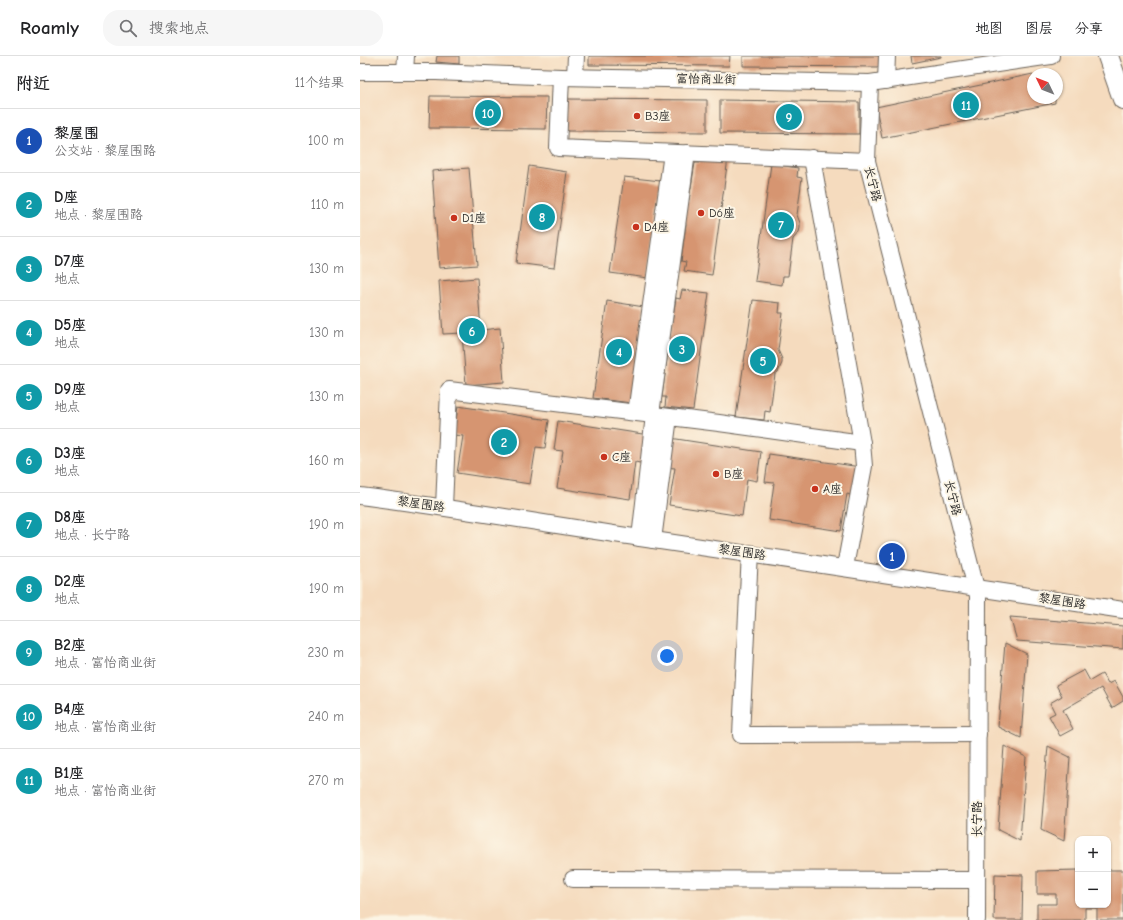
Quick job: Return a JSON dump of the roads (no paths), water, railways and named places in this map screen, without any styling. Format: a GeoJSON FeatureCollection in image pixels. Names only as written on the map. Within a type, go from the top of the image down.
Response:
{"type":"FeatureCollection","features":[{"type":"Feature","properties":{"kind":"main road"},"geometry":{"type":"LineString","coordinates":[[1108,56],[1123,99]]}},
{"type":"Feature","properties":{"kind":"street"},"geometry":{"type":"LineString","coordinates":[[576,56],[568,76],[558,148],[867,160]]}},
{"type":"Feature","properties":{"kind":"street","name":"长宁路"},"geometry":{"type":"LineString","coordinates":[[887,56],[878,82],[867,160],[978,596],[977,920]]}},
{"type":"Feature","properties":{"kind":"street","name":"富怡商业街"},"geometry":{"type":"LineString","coordinates":[[360,72],[406,64],[568,76],[878,82],[1051,56]]}},
{"type":"Feature","properties":{"kind":"street"},"geometry":{"type":"LineString","coordinates":[[647,539],[652,415],[680,153]]}},
{"type":"Feature","properties":{"kind":"street"},"geometry":{"type":"LineString","coordinates":[[812,158],[862,443],[864,466],[845,567]]}},
{"type":"Feature","properties":{"kind":"street"},"geometry":{"type":"LineString","coordinates":[[444,507],[449,390],[862,443]]}},
{"type":"Feature","properties":{"kind":"street","name":"黎屋围路"},"geometry":{"type":"LineString","coordinates":[[360,496],[444,507],[1123,610]]}},
{"type":"Feature","properties":{"kind":"street"},"geometry":{"type":"LineString","coordinates":[[750,553],[741,735],[978,734]]}},
{"type":"Feature","properties":{"kind":"street"},"geometry":{"type":"LineString","coordinates":[[573,879],[977,880]]}},
{"type":"Feature","properties":{"kind":"place","name":"B1座"},"geometry":{"type":"Point","coordinates":[966,105]}},
{"type":"Feature","properties":{"kind":"place","name":"B4座"},"geometry":{"type":"Point","coordinates":[488,113]}},
{"type":"Feature","properties":{"kind":"place","name":"B3座"},"geometry":{"type":"Point","coordinates":[637,116]}},
{"type":"Feature","properties":{"kind":"place","name":"B2座"},"geometry":{"type":"Point","coordinates":[789,117]}},
{"type":"Feature","properties":{"kind":"place","name":"D6座"},"geometry":{"type":"Point","coordinates":[701,213]}},
{"type":"Feature","properties":{"kind":"place","name":"D2座"},"geometry":{"type":"Point","coordinates":[542,217]}},
{"type":"Feature","properties":{"kind":"place","name":"D1座"},"geometry":{"type":"Point","coordinates":[454,218]}},
{"type":"Feature","properties":{"kind":"place","name":"D8座"},"geometry":{"type":"Point","coordinates":[781,225]}},
{"type":"Feature","properties":{"kind":"place","name":"D4座"},"geometry":{"type":"Point","coordinates":[636,227]}},
{"type":"Feature","properties":{"kind":"place","name":"D3座"},"geometry":{"type":"Point","coordinates":[472,331]}},
{"type":"Feature","properties":{"kind":"place","name":"D7座"},"geometry":{"type":"Point","coordinates":[682,349]}},
{"type":"Feature","properties":{"kind":"place","name":"D5座"},"geometry":{"type":"Point","coordinates":[619,352]}},
{"type":"Feature","properties":{"kind":"place","name":"D9座"},"geometry":{"type":"Point","coordinates":[763,361]}},
{"type":"Feature","properties":{"kind":"place","name":"D座"},"geometry":{"type":"Point","coordinates":[504,442]}},
{"type":"Feature","properties":{"kind":"place","name":"C座"},"geometry":{"type":"Point","coordinates":[604,457]}},
{"type":"Feature","properties":{"kind":"place","name":"B座"},"geometry":{"type":"Point","coordinates":[716,474]}},
{"type":"Feature","properties":{"kind":"place","name":"A座"},"geometry":{"type":"Point","coordinates":[815,489]}},
{"type":"Feature","properties":{"kind":"place","name":"黎屋围"},"geometry":{"type":"Point","coordinates":[892,556]}}]}
